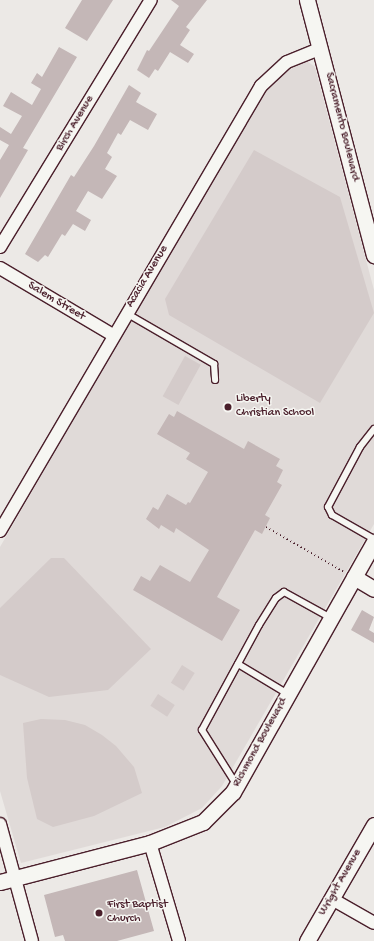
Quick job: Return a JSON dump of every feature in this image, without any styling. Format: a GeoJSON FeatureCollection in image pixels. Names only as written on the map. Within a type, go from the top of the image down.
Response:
{"type":"FeatureCollection","features":[{"type":"Feature","properties":{"kind":"street","name":"Birch Avenue"},"geometry":{"type":"LineString","coordinates":[[0,247],[151,0]]}},
{"type":"Feature","properties":{"kind":"street","name":"Sacramento Boulevard"},"geometry":{"type":"LineString","coordinates":[[307,0],[321,48],[374,254]]}},
{"type":"Feature","properties":{"kind":"street","name":"Acacia Avenue"},"geometry":{"type":"LineString","coordinates":[[0,531],[113,335],[261,86],[287,62],[321,48]]}},
{"type":"Feature","properties":{"kind":"street","name":"Salem Street"},"geometry":{"type":"LineString","coordinates":[[0,268],[113,335]]}},
{"type":"Feature","properties":{"kind":"street"},"geometry":{"type":"LineString","coordinates":[[374,542],[354,577],[374,589]]}},
{"type":"Feature","properties":{"kind":"street","name":"Richmond Boulevard"},"geometry":{"type":"LineString","coordinates":[[0,882],[150,843],[202,822],[237,786],[354,577]]}},
{"type":"Feature","properties":{"kind":"street"},"geometry":{"type":"LineString","coordinates":[[0,824],[32,941]]}},
{"type":"Feature","properties":{"kind":"street","name":"Wright Avenue"},"geometry":{"type":"LineString","coordinates":[[307,941],[374,826]]}},
{"type":"Feature","properties":{"kind":"street"},"geometry":{"type":"LineString","coordinates":[[150,843],[180,941]]}},
{"type":"Feature","properties":{"kind":"street"},"geometry":{"type":"LineString","coordinates":[[332,899],[374,923]]}},
{"type":"Feature","properties":{"kind":"lane"},"geometry":{"type":"LineString","coordinates":[[126,313],[214,364],[215,380]]}},
{"type":"Feature","properties":{"kind":"lane"},"geometry":{"type":"LineString","coordinates":[[374,430],[360,447],[328,507],[332,515],[374,539]]}},
{"type":"Feature","properties":{"kind":"lane"},"geometry":{"type":"LineString","coordinates":[[237,786],[202,730],[259,625],[276,598],[284,592],[331,618]]}},
{"type":"Feature","properties":{"kind":"lane"},"geometry":{"type":"LineString","coordinates":[[238,664],[288,694]]}},
{"type":"Feature","properties":{"kind":"path"},"geometry":{"type":"LineString","coordinates":[[266,526],[354,577]]}},
{"type":"Feature","properties":{"kind":"shaded area","name":"Liberty Christian School"},"geometry":{"type":"Polygon","coordinates":[[[307,61],[315,67],[374,290],[374,524],[222,786],[202,808],[165,827],[21,863],[0,791],[0,547],[264,90],[287,68],[307,61]]]}},
{"type":"Feature","properties":{"kind":"shaded area"},"geometry":{"type":"Polygon","coordinates":[[[254,150],[340,197],[374,313],[320,403],[169,315],[165,299],[254,150]]]}},
{"type":"Feature","properties":{"kind":"shaded area"},"geometry":{"type":"Polygon","coordinates":[[[185,356],[201,365],[178,405],[163,396],[185,356]]]}},
{"type":"Feature","properties":{"kind":"shaded area"},"geometry":{"type":"Polygon","coordinates":[[[51,558],[64,558],[151,649],[108,690],[49,697],[0,675],[0,608],[51,558]]]}},
{"type":"Feature","properties":{"kind":"shaded area"},"geometry":{"type":"Polygon","coordinates":[[[182,665],[195,673],[184,691],[171,683],[182,665]]]}},
{"type":"Feature","properties":{"kind":"shaded area"},"geometry":{"type":"Polygon","coordinates":[[[158,694],[175,705],[167,717],[150,706],[158,694]]]}},
{"type":"Feature","properties":{"kind":"shaded area"},"geometry":{"type":"Polygon","coordinates":[[[41,719],[65,720],[85,725],[102,735],[116,746],[134,767],[142,793],[94,816],[53,827],[37,819],[27,778],[23,723],[41,719]]]}},
{"type":"Feature","properties":{"kind":"building"},"geometry":{"type":"Polygon","coordinates":[[[82,0],[113,0],[87,41],[65,28],[82,0]]]}},
{"type":"Feature","properties":{"kind":"building"},"geometry":{"type":"Polygon","coordinates":[[[171,0],[207,0],[186,27],[190,30],[180,45],[194,54],[188,63],[170,52],[158,71],[155,69],[149,78],[137,70],[147,50],[149,51],[179,6],[171,0]]]}},
{"type":"Feature","properties":{"kind":"building"},"geometry":{"type":"Polygon","coordinates":[[[59,47],[77,57],[23,148],[28,150],[0,198],[0,160],[9,145],[0,140],[0,127],[11,134],[22,116],[3,106],[11,92],[32,105],[41,89],[31,83],[37,73],[42,77],[59,47]]]}},
{"type":"Feature","properties":{"kind":"building"},"geometry":{"type":"Polygon","coordinates":[[[129,85],[141,93],[136,102],[157,114],[148,130],[130,120],[121,135],[118,133],[107,153],[112,157],[105,169],[117,176],[102,199],[88,191],[76,211],[91,220],[85,231],[73,224],[65,236],[62,234],[48,257],[45,255],[38,262],[25,254],[71,175],[74,177],[94,146],[129,85]]]}},
{"type":"Feature","properties":{"kind":"building"},"geometry":{"type":"Polygon","coordinates":[[[177,411],[244,449],[248,441],[280,459],[276,466],[283,470],[277,482],[282,485],[265,515],[270,518],[262,534],[255,530],[217,597],[240,610],[222,641],[133,590],[141,576],[150,581],[160,565],[190,582],[209,550],[176,528],[174,533],[161,525],[159,529],[146,519],[153,507],[158,510],[167,494],[186,505],[188,502],[190,503],[208,472],[186,459],[190,453],[157,434],[169,414],[174,417],[177,411]]]}},
{"type":"Feature","properties":{"kind":"building"},"geometry":{"type":"Polygon","coordinates":[[[362,610],[374,617],[369,630],[374,633],[374,643],[351,630],[362,610]]]}},
{"type":"Feature","properties":{"kind":"building","name":"First Baptist Church"},"geometry":{"type":"Polygon","coordinates":[[[137,870],[154,931],[117,941],[65,941],[63,935],[55,937],[44,895],[137,870]]]}},
{"type":"Feature","properties":{"kind":"place","name":"Liberty Christian School"},"geometry":{"type":"Point","coordinates":[228,407]}},
{"type":"Feature","properties":{"kind":"place","name":"First Baptist Church"},"geometry":{"type":"Point","coordinates":[99,913]}}]}
